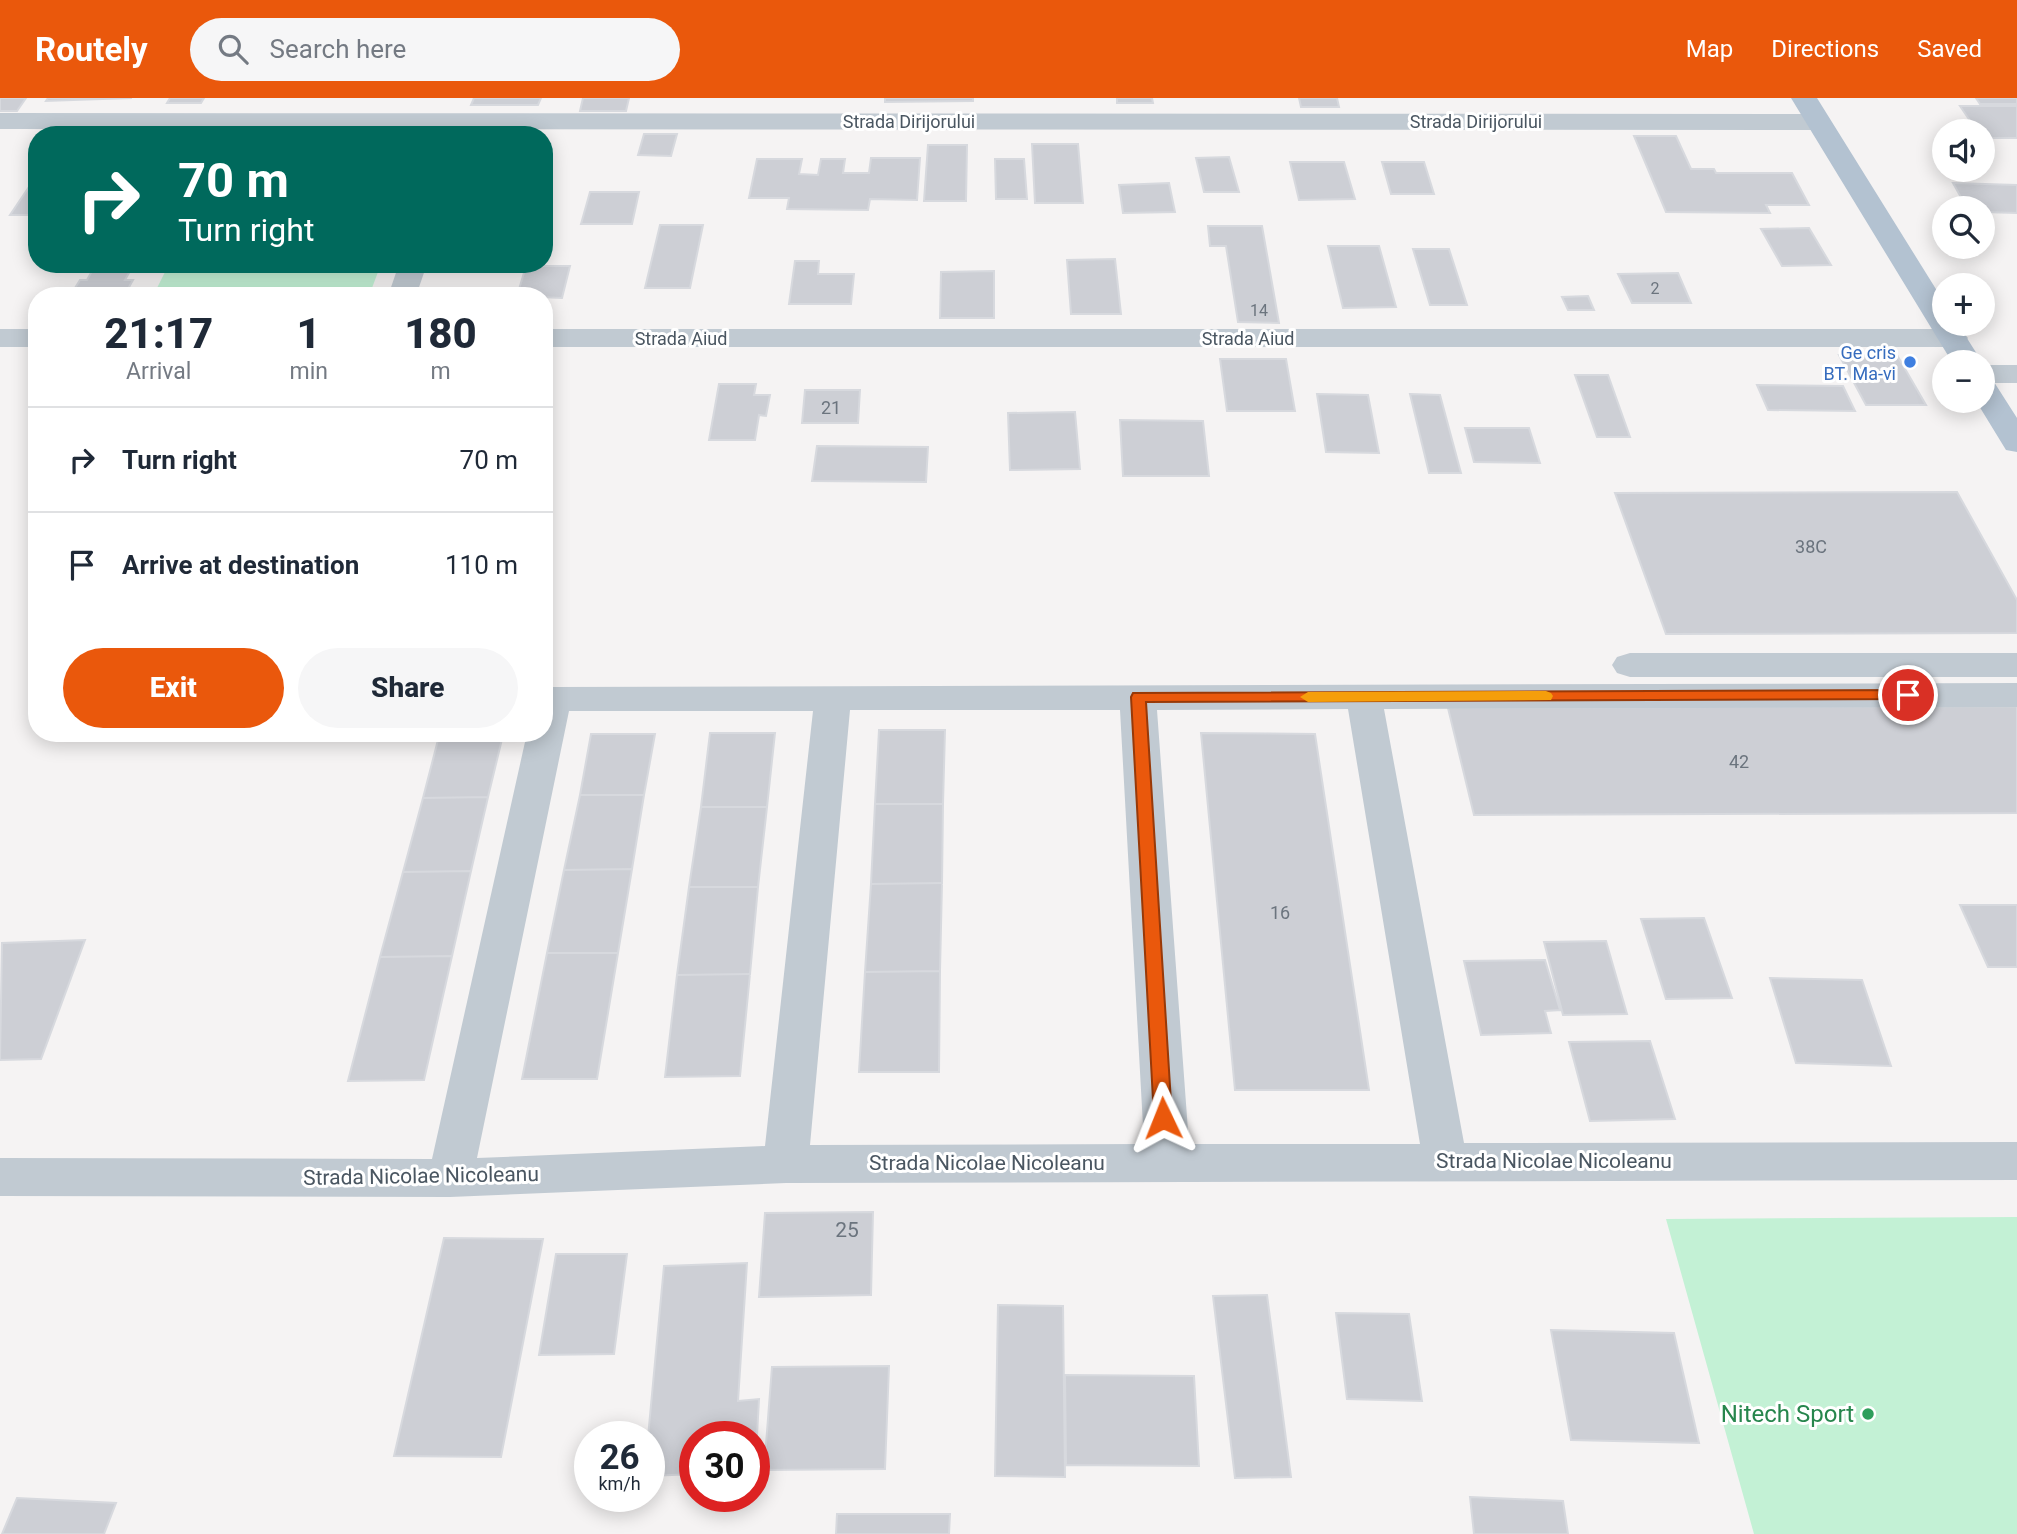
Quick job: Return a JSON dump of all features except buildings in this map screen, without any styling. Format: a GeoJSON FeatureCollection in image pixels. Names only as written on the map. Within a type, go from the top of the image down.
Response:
{"type":"FeatureCollection","features":[{"type":"Feature","properties":{"kind":"main road"},"geometry":{"type":"LineString","coordinates":[[1804,98],[1960,350]]}},
{"type":"Feature","properties":{"kind":"main road"},"geometry":{"type":"LineString","coordinates":[[1995,407],[2017,443]]}},
{"type":"Feature","properties":{"kind":"street","name":"Strada Dirijorului"},"geometry":{"type":"LineString","coordinates":[[0,121],[328,126]]}},
{"type":"Feature","properties":{"kind":"street","name":"Strada Dirijorului"},"geometry":{"type":"LineString","coordinates":[[553,128],[1818,122]]}},
{"type":"Feature","properties":{"kind":"street"},"geometry":{"type":"LineString","coordinates":[[0,338],[28,338]]}},
{"type":"Feature","properties":{"kind":"street","name":"Strada Aiud"},"geometry":{"type":"LineString","coordinates":[[553,338],[1960,350]]}},
{"type":"Feature","properties":{"kind":"street"},"geometry":{"type":"LineString","coordinates":[[1995,374],[2017,374]]}},
{"type":"Feature","properties":{"kind":"street"},"geometry":{"type":"LineString","coordinates":[[1630,665],[2017,665]]}},
{"type":"Feature","properties":{"kind":"street"},"geometry":{"type":"LineString","coordinates":[[553,699],[2017,695]]}},
{"type":"Feature","properties":{"kind":"street"},"geometry":{"type":"LineString","coordinates":[[1138,697],[1163,1118],[1169,1163]]}},
{"type":"Feature","properties":{"kind":"street"},"geometry":{"type":"LineString","coordinates":[[1364,697],[1445,1161]]}},
{"type":"Feature","properties":{"kind":"street"},"geometry":{"type":"LineString","coordinates":[[786,1164],[833,698]]}},
{"type":"Feature","properties":{"kind":"street"},"geometry":{"type":"LineString","coordinates":[[450,1178],[544,742]]}},
{"type":"Feature","properties":{"kind":"street","name":"Strada Nicolae Nicoleanu"},"geometry":{"type":"LineString","coordinates":[[0,1177],[450,1178],[786,1164],[2017,1161]]}},
{"type":"Feature","properties":{"kind":"green space"},"geometry":{"type":"Polygon","coordinates":[[[164,273],[378,273],[372,287],[158,287],[164,273]]]}},
{"type":"Feature","properties":{"kind":"green space","name":"Nitech Sport"},"geometry":{"type":"Polygon","coordinates":[[[2017,1217],[2017,1534],[1754,1534],[1666,1219],[2017,1217]]]}},
{"type":"Feature","properties":{"kind":"slow traffic"},"geometry":{"type":"LineString","coordinates":[[1308,697],[1546,696]]}},
{"type":"Feature","properties":{"kind":"place","name":"Ge cris BT. Ma-vi"},"geometry":{"type":"Point","coordinates":[1910,362]}},
{"type":"Feature","properties":{"kind":"place","name":"Nitech Sport"},"geometry":{"type":"Point","coordinates":[1868,1414]}},
{"type":"Feature","properties":{"kind":"route"},"geometry":{"type":"LineString","coordinates":[[1163,1118],[1138,697],[1908,695]]}}]}
